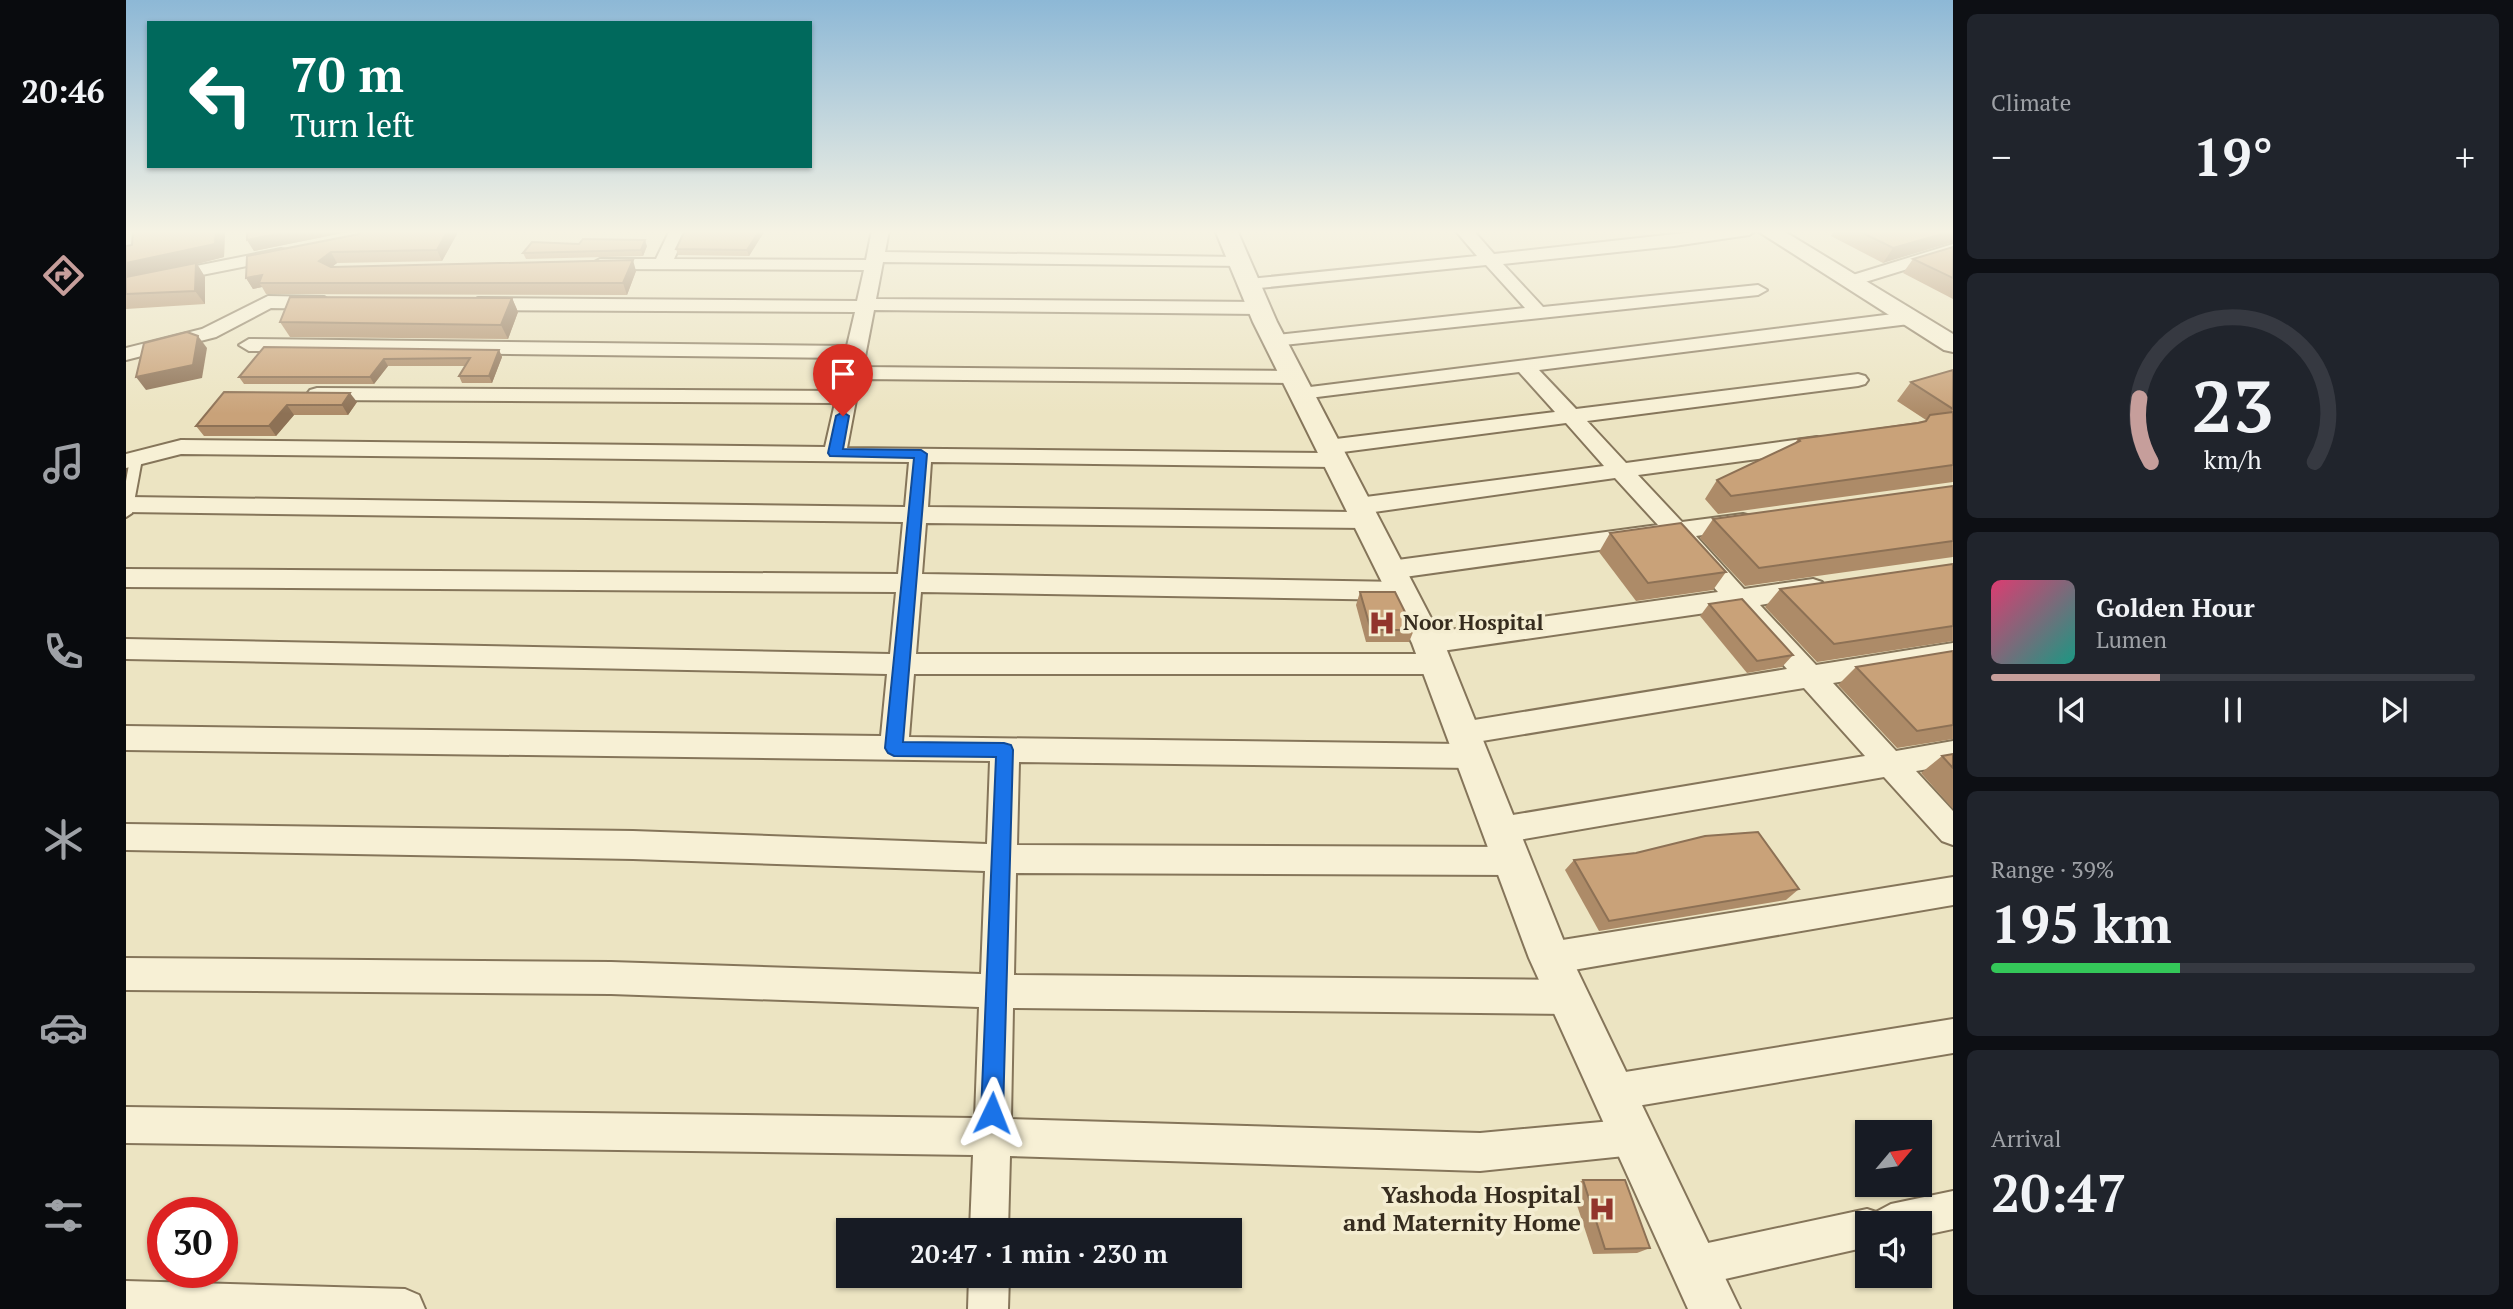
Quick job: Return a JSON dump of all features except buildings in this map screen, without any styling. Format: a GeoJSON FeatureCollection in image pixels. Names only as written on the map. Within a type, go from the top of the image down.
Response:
{"type":"FeatureCollection","features":[{"type":"Feature","properties":{"kind":"street"},"geometry":{"type":"LineString","coordinates":[[316,303],[324,291]]}},
{"type":"Feature","properties":{"kind":"street"},"geometry":{"type":"LineString","coordinates":[[835,453],[869,291]]}},
{"type":"Feature","properties":{"kind":"street"},"geometry":{"type":"LineString","coordinates":[[454,304],[866,305],[974,291]]}},
{"type":"Feature","properties":{"kind":"street"},"geometry":{"type":"LineString","coordinates":[[1254,291],[1275,341],[1432,654],[1550,958],[1714,1309]]}},
{"type":"Feature","properties":{"kind":"street"},"geometry":{"type":"LineString","coordinates":[[1519,291],[1539,313]]}},
{"type":"Feature","properties":{"kind":"street"},"geometry":{"type":"LineString","coordinates":[[1275,341],[1748,291]]}},
{"type":"Feature","properties":{"kind":"street"},"geometry":{"type":"LineString","coordinates":[[1873,291],[1909,318],[1953,345]]}},
{"type":"Feature","properties":{"kind":"street"},"geometry":{"type":"LineString","coordinates":[[1879,291],[1953,331]]}},
{"type":"Feature","properties":{"kind":"street"},"geometry":{"type":"LineString","coordinates":[[126,354],[209,333],[268,302],[344,303]]}},
{"type":"Feature","properties":{"kind":"street"},"geometry":{"type":"LineString","coordinates":[[852,373],[1297,385],[1524,365],[1909,318]]}},
{"type":"Feature","properties":{"kind":"street"},"geometry":{"type":"LineString","coordinates":[[249,345],[856,352]]}},
{"type":"Feature","properties":{"kind":"street"},"geometry":{"type":"LineString","coordinates":[[1524,365],[1953,832]]}},
{"type":"Feature","properties":{"kind":"street"},"geometry":{"type":"LineString","coordinates":[[131,460],[181,447],[921,454],[1331,454],[1571,416],[1858,380]]}},
{"type":"Feature","properties":{"kind":"street"},"geometry":{"type":"LineString","coordinates":[[293,394],[846,397]]}},
{"type":"Feature","properties":{"kind":"street"},"geometry":{"type":"LineString","coordinates":[[181,447],[198,425]]}},
{"type":"Feature","properties":{"kind":"street"},"geometry":{"type":"LineString","coordinates":[[127,509],[915,517],[1362,513],[1621,470],[1835,441]]}},
{"type":"Feature","properties":{"kind":"street"},"geometry":{"type":"LineString","coordinates":[[894,748],[921,454]]}},
{"type":"Feature","properties":{"kind":"street"},"geometry":{"type":"LineString","coordinates":[[126,579],[909,583],[1396,580],[1759,519]]}},
{"type":"Feature","properties":{"kind":"street"},"geometry":{"type":"LineString","coordinates":[[126,649],[902,664],[1432,654],[1738,598],[1832,585]]}},
{"type":"Feature","properties":{"kind":"street"},"geometry":{"type":"LineString","coordinates":[[126,738],[1004,750],[1467,744],[1810,676],[1953,653]]}},
{"type":"Feature","properties":{"kind":"street"},"geometry":{"type":"LineString","coordinates":[[989,1218],[1004,750]]}},
{"type":"Feature","properties":{"kind":"street"},"geometry":{"type":"LineString","coordinates":[[126,837],[620,845],[1079,861],[1506,845],[1953,753]]}},
{"type":"Feature","properties":{"kind":"street"},"geometry":{"type":"LineString","coordinates":[[1550,958],[1953,891]]}},
{"type":"Feature","properties":{"kind":"street"},"geometry":{"type":"LineString","coordinates":[[126,974],[611,978],[995,991],[1568,997]]}},
{"type":"Feature","properties":{"kind":"street"},"geometry":{"type":"LineString","coordinates":[[1613,1092],[1953,1036]]}},
{"type":"Feature","properties":{"kind":"street"},"geometry":{"type":"LineString","coordinates":[[126,1125],[991,1137],[1480,1152],[1634,1136]]}},
{"type":"Feature","properties":{"kind":"street"},"geometry":{"type":"LineString","coordinates":[[1932,1214],[1953,1210]]}},
{"type":"Feature","properties":{"kind":"street"},"geometry":{"type":"LineString","coordinates":[[1694,1266],[1855,1231]]}},
{"type":"Feature","properties":{"kind":"street"},"geometry":{"type":"LineString","coordinates":[[988,1309],[989,1288]]}},
{"type":"Feature","properties":{"kind":"street"},"geometry":{"type":"LineString","coordinates":[[126,1301],[405,1309]]}},
{"type":"Feature","properties":{"kind":"lane"},"geometry":{"type":"LineString","coordinates":[[127,509],[131,460]]}},
{"type":"Feature","properties":{"kind":"place","name":"Noor Hospital"},"geometry":{"type":"Point","coordinates":[1382,623]}},
{"type":"Feature","properties":{"kind":"place","name":"Yashoda Hospital and Maternity Home"},"geometry":{"type":"Point","coordinates":[1602,1209]}},
{"type":"Feature","properties":{"kind":"route"},"geometry":{"type":"LineString","coordinates":[[843,416],[835,453],[921,454],[894,748],[1004,750],[992,1113]]}}]}
